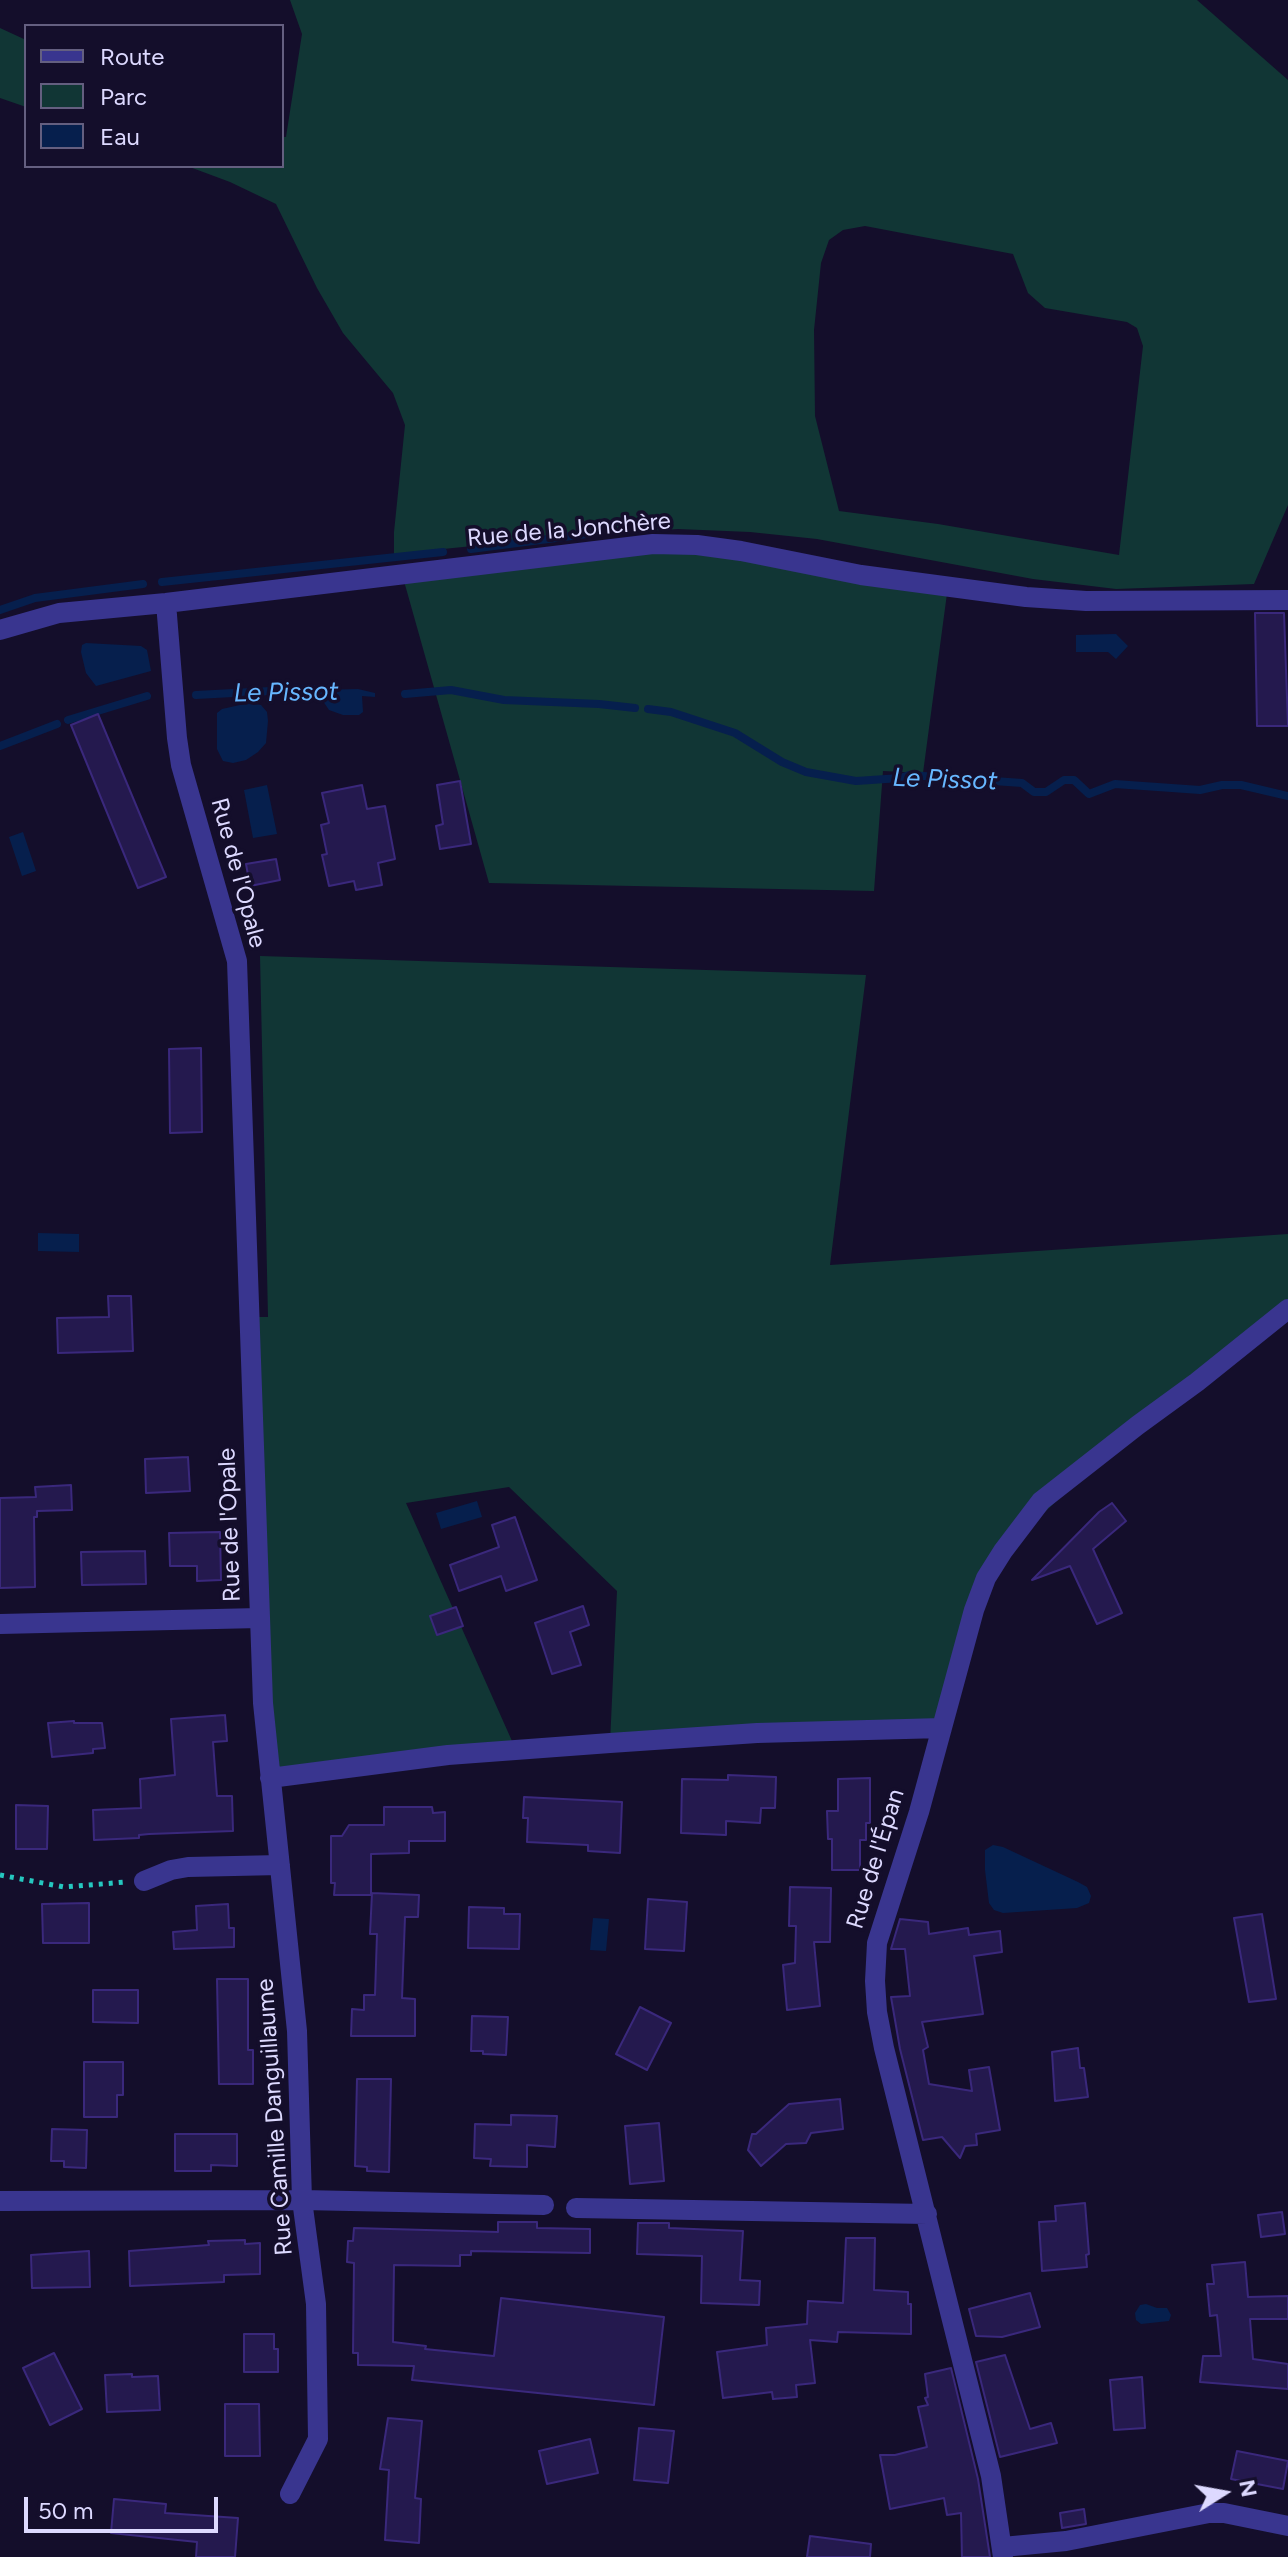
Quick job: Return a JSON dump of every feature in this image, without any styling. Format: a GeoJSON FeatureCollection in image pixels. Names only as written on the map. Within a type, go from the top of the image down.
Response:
{"type":"FeatureCollection","features":[{"type":"Feature","properties":{"kind":"street","name":"Rue de la Jonchère"},"geometry":{"type":"LineString","coordinates":[[0,630],[59,613],[166,603],[653,544],[697,545],[741,551],[861,575],[1026,597],[1086,601],[1288,600]]}},
{"type":"Feature","properties":{"kind":"street","name":"Rue de l'Opale"},"geometry":{"type":"LineString","coordinates":[[166,603],[181,765],[237,961],[259,1618],[270,1778]]}},
{"type":"Feature","properties":{"kind":"street","name":"Rue de l'Épan"},"geometry":{"type":"LineString","coordinates":[[1003,2552],[991,2476],[877,2012],[875,1964],[883,1920],[919,1812],[974,1610],[986,1578],[1041,1501],[1288,1309]]}},
{"type":"Feature","properties":{"kind":"street"},"geometry":{"type":"LineString","coordinates":[[0,1624],[259,1618]]}},
{"type":"Feature","properties":{"kind":"street"},"geometry":{"type":"LineString","coordinates":[[270,1778],[448,1755],[757,1733],[942,1728]]}},
{"type":"Feature","properties":{"kind":"street","name":"Rue Camille Danguillaume"},"geometry":{"type":"LineString","coordinates":[[270,1778],[297,2031],[302,2200],[316,2304],[318,2439],[290,2494]]}},
{"type":"Feature","properties":{"kind":"street"},"geometry":{"type":"LineString","coordinates":[[144,1881],[188,1867],[280,1865]]}},
{"type":"Feature","properties":{"kind":"street"},"geometry":{"type":"LineString","coordinates":[[0,2201],[302,2200],[544,2205]]}},
{"type":"Feature","properties":{"kind":"street"},"geometry":{"type":"LineString","coordinates":[[576,2208],[927,2214]]}},
{"type":"Feature","properties":{"kind":"street"},"geometry":{"type":"LineString","coordinates":[[1003,2552],[1209,2513],[1224,2513],[1288,2526]]}},
{"type":"Feature","properties":{"kind":"path"},"geometry":{"type":"LineString","coordinates":[[0,1875],[64,1887],[144,1881]]}},
{"type":"Feature","properties":{"kind":"green space"},"geometry":{"type":"Polygon","coordinates":[[[290,0],[1197,0],[1288,80],[1288,505],[1254,584],[1116,589],[1033,579],[817,539],[678,529],[581,535],[394,554],[405,425],[393,393],[343,333],[276,204],[192,168],[284,168],[302,34],[290,0]],[[865,226],[843,230],[829,240],[821,263],[814,330],[815,416],[839,511],[938,524],[1119,555],[1143,346],[1137,328],[1127,322],[1045,308],[1028,293],[1013,254],[865,226]]]}},
{"type":"Feature","properties":{"kind":"green space"},"geometry":{"type":"Polygon","coordinates":[[[0,28],[24,39],[24,106],[0,98],[0,28]]]}},
{"type":"Feature","properties":{"kind":"green space"},"geometry":{"type":"Polygon","coordinates":[[[606,548],[741,551],[948,586],[923,773],[883,771],[874,891],[489,883],[402,574],[606,548]]]}},
{"type":"Feature","properties":{"kind":"green space"},"geometry":{"type":"Polygon","coordinates":[[[260,956],[866,975],[830,1265],[1288,1234],[1288,1309],[1138,1425],[1003,1551],[942,1728],[610,1743],[617,1591],[509,1487],[406,1503],[516,1750],[270,1778],[251,1317],[268,1317],[260,956]]]}},
{"type":"Feature","properties":{"kind":"water"},"geometry":{"type":"Polygon","coordinates":[[[1116,634],[1128,646],[1116,659],[1108,652],[1076,652],[1076,635],[1116,634]]]}},
{"type":"Feature","properties":{"kind":"water"},"geometry":{"type":"Polygon","coordinates":[[[82,645],[141,646],[147,650],[151,671],[96,686],[86,673],[81,652],[82,645]]]}},
{"type":"Feature","properties":{"kind":"water"},"geometry":{"type":"Polygon","coordinates":[[[358,689],[375,693],[375,697],[362,696],[363,712],[359,715],[343,715],[329,710],[319,690],[358,689]]]}},
{"type":"Feature","properties":{"kind":"water"},"geometry":{"type":"Polygon","coordinates":[[[249,703],[261,705],[267,712],[266,743],[246,760],[233,763],[223,761],[217,749],[217,713],[249,703]]]}},
{"type":"Feature","properties":{"kind":"water"},"geometry":{"type":"Polygon","coordinates":[[[267,785],[277,834],[253,838],[244,790],[267,785]]]}},
{"type":"Feature","properties":{"kind":"water"},"geometry":{"type":"Polygon","coordinates":[[[23,832],[36,871],[22,876],[9,837],[23,832]]]}},
{"type":"Feature","properties":{"kind":"water"},"geometry":{"type":"Polygon","coordinates":[[[38,1233],[79,1234],[79,1252],[38,1251],[38,1233]]]}},
{"type":"Feature","properties":{"kind":"water"},"geometry":{"type":"Polygon","coordinates":[[[477,1501],[482,1517],[441,1529],[436,1513],[477,1501]]]}},
{"type":"Feature","properties":{"kind":"water"},"geometry":{"type":"Polygon","coordinates":[[[993,1845],[1087,1887],[1091,1896],[1089,1903],[1077,1908],[1003,1913],[994,1910],[989,1903],[985,1870],[985,1850],[993,1845]]]}},
{"type":"Feature","properties":{"kind":"water"},"geometry":{"type":"Polygon","coordinates":[[[593,1918],[609,1919],[606,1951],[590,1950],[593,1918]]]}},
{"type":"Feature","properties":{"kind":"water"},"geometry":{"type":"Polygon","coordinates":[[[1140,2305],[1167,2308],[1171,2315],[1169,2321],[1141,2324],[1136,2320],[1135,2313],[1140,2305]]]}},
{"type":"Feature","properties":{"kind":"building"},"geometry":{"type":"Polygon","coordinates":[[[1255,613],[1284,613],[1288,726],[1257,726],[1255,613]]]}},
{"type":"Feature","properties":{"kind":"building"},"geometry":{"type":"Polygon","coordinates":[[[98,714],[166,877],[138,888],[71,725],[98,714]]]}},
{"type":"Feature","properties":{"kind":"building"},"geometry":{"type":"Polygon","coordinates":[[[460,781],[471,844],[440,849],[436,826],[443,824],[437,785],[460,781]]]}},
{"type":"Feature","properties":{"kind":"building"},"geometry":{"type":"Polygon","coordinates":[[[362,785],[367,809],[385,806],[395,859],[378,863],[382,885],[356,890],[354,881],[329,886],[322,855],[327,854],[321,825],[329,823],[322,793],[362,785]]]}},
{"type":"Feature","properties":{"kind":"building"},"geometry":{"type":"Polygon","coordinates":[[[276,859],[280,880],[250,886],[246,864],[276,859]]]}},
{"type":"Feature","properties":{"kind":"building"},"geometry":{"type":"Polygon","coordinates":[[[201,1048],[202,1132],[170,1133],[169,1049],[201,1048]]]}},
{"type":"Feature","properties":{"kind":"building"},"geometry":{"type":"Polygon","coordinates":[[[108,1296],[131,1296],[133,1351],[58,1353],[57,1318],[109,1317],[108,1296]]]}},
{"type":"Feature","properties":{"kind":"building"},"geometry":{"type":"Polygon","coordinates":[[[188,1457],[190,1491],[146,1493],[145,1459],[188,1457]]]}},
{"type":"Feature","properties":{"kind":"building"},"geometry":{"type":"Polygon","coordinates":[[[71,1485],[72,1510],[37,1511],[37,1517],[34,1517],[35,1587],[0,1588],[0,1498],[36,1497],[35,1487],[71,1485]]]}},
{"type":"Feature","properties":{"kind":"building"},"geometry":{"type":"Polygon","coordinates":[[[1112,1503],[1126,1521],[1093,1549],[1122,1613],[1097,1624],[1070,1566],[1032,1580],[1099,1512],[1112,1503]]]}},
{"type":"Feature","properties":{"kind":"building"},"geometry":{"type":"Polygon","coordinates":[[[515,1517],[537,1580],[506,1591],[501,1576],[459,1591],[450,1565],[499,1547],[492,1525],[515,1517]]]}},
{"type":"Feature","properties":{"kind":"building"},"geometry":{"type":"Polygon","coordinates":[[[220,1532],[221,1580],[197,1581],[197,1566],[170,1566],[169,1533],[220,1532]]]}},
{"type":"Feature","properties":{"kind":"building"},"geometry":{"type":"Polygon","coordinates":[[[145,1551],[146,1584],[82,1585],[81,1552],[145,1551]]]}},
{"type":"Feature","properties":{"kind":"building"},"geometry":{"type":"Polygon","coordinates":[[[583,1606],[589,1625],[570,1632],[581,1665],[552,1674],[535,1623],[583,1606]]]}},
{"type":"Feature","properties":{"kind":"building"},"geometry":{"type":"Polygon","coordinates":[[[456,1607],[463,1626],[437,1635],[430,1616],[456,1607]]]}},
{"type":"Feature","properties":{"kind":"building"},"geometry":{"type":"Polygon","coordinates":[[[225,1715],[227,1741],[213,1742],[217,1796],[232,1796],[233,1831],[149,1834],[139,1835],[139,1838],[94,1840],[93,1810],[141,1808],[140,1779],[175,1775],[171,1719],[225,1715]]]}},
{"type":"Feature","properties":{"kind":"building"},"geometry":{"type":"Polygon","coordinates":[[[48,1723],[102,1723],[105,1748],[93,1749],[93,1753],[52,1757],[48,1723]]]}},
{"type":"Feature","properties":{"kind":"building"},"geometry":{"type":"Polygon","coordinates":[[[728,1775],[776,1777],[775,1808],[761,1808],[760,1823],[726,1821],[726,1835],[681,1833],[682,1779],[728,1780],[728,1775]]]}},
{"type":"Feature","properties":{"kind":"building"},"geometry":{"type":"Polygon","coordinates":[[[870,1778],[870,1823],[866,1823],[866,1840],[860,1840],[860,1870],[832,1870],[832,1839],[828,1839],[827,1811],[838,1811],[838,1779],[870,1778]]]}},
{"type":"Feature","properties":{"kind":"building"},"geometry":{"type":"Polygon","coordinates":[[[524,1797],[622,1802],[620,1853],[588,1851],[588,1845],[527,1842],[528,1818],[523,1818],[524,1797]]]}},
{"type":"Feature","properties":{"kind":"building"},"geometry":{"type":"Polygon","coordinates":[[[16,1805],[48,1806],[47,1849],[16,1849],[16,1805]]]}},
{"type":"Feature","properties":{"kind":"building"},"geometry":{"type":"Polygon","coordinates":[[[384,1807],[432,1807],[433,1813],[445,1812],[445,1841],[409,1841],[409,1853],[371,1854],[371,1895],[334,1895],[331,1836],[342,1836],[349,1825],[384,1825],[384,1807]]]}},
{"type":"Feature","properties":{"kind":"building"},"geometry":{"type":"Polygon","coordinates":[[[790,1887],[831,1888],[830,1942],[814,1942],[820,2006],[787,2010],[783,1965],[795,1963],[796,1926],[789,1926],[790,1887]]]}},
{"type":"Feature","properties":{"kind":"building"},"geometry":{"type":"Polygon","coordinates":[[[372,1893],[419,1895],[418,1917],[405,1917],[402,1998],[415,1999],[415,2036],[351,2036],[352,2009],[364,2010],[364,1995],[375,1995],[377,1934],[370,1934],[372,1893]]]}},
{"type":"Feature","properties":{"kind":"building"},"geometry":{"type":"Polygon","coordinates":[[[648,1899],[687,1902],[684,1951],[645,1949],[648,1899]]]}},
{"type":"Feature","properties":{"kind":"building"},"geometry":{"type":"Polygon","coordinates":[[[89,1903],[89,1943],[43,1943],[42,1904],[89,1903]]]}},
{"type":"Feature","properties":{"kind":"building"},"geometry":{"type":"Polygon","coordinates":[[[228,1904],[229,1928],[234,1928],[234,1947],[174,1949],[173,1932],[197,1930],[196,1906],[228,1904]]]}},
{"type":"Feature","properties":{"kind":"building"},"geometry":{"type":"Polygon","coordinates":[[[469,1907],[504,1908],[504,1914],[520,1914],[519,1949],[468,1948],[469,1907]]]}},
{"type":"Feature","properties":{"kind":"building"},"geometry":{"type":"Polygon","coordinates":[[[1262,1914],[1276,1999],[1249,2002],[1234,1918],[1262,1914]]]}},
{"type":"Feature","properties":{"kind":"building"},"geometry":{"type":"Polygon","coordinates":[[[900,1919],[928,1922],[929,1934],[968,1928],[969,1935],[1000,1931],[1002,1952],[974,1956],[983,2014],[922,2022],[928,2047],[923,2050],[929,2084],[972,2091],[969,2070],[989,2067],[1000,2130],[976,2134],[977,2145],[965,2146],[960,2158],[942,2137],[923,2140],[900,2049],[891,1997],[910,1996],[905,1949],[891,1949],[900,1919]]]}},
{"type":"Feature","properties":{"kind":"building"},"geometry":{"type":"Polygon","coordinates":[[[217,1979],[248,1979],[248,2050],[253,2050],[253,2084],[219,2084],[217,1979]]]}},
{"type":"Feature","properties":{"kind":"building"},"geometry":{"type":"Polygon","coordinates":[[[93,1990],[138,1990],[138,2023],[93,2022],[93,1990]]]}},
{"type":"Feature","properties":{"kind":"building"},"geometry":{"type":"Polygon","coordinates":[[[640,2007],[671,2023],[647,2070],[616,2054],[640,2007]]]}},
{"type":"Feature","properties":{"kind":"building"},"geometry":{"type":"Polygon","coordinates":[[[472,2016],[508,2017],[506,2055],[471,2051],[472,2016]]]}},
{"type":"Feature","properties":{"kind":"building"},"geometry":{"type":"Polygon","coordinates":[[[1078,2048],[1088,2097],[1055,2101],[1052,2052],[1078,2048]]]}},
{"type":"Feature","properties":{"kind":"building"},"geometry":{"type":"Polygon","coordinates":[[[84,2062],[123,2062],[123,2095],[117,2095],[117,2117],[84,2117],[84,2062]]]}},
{"type":"Feature","properties":{"kind":"building"},"geometry":{"type":"Polygon","coordinates":[[[357,2079],[391,2079],[389,2172],[367,2171],[367,2167],[355,2166],[357,2079]]]}},
{"type":"Feature","properties":{"kind":"building"},"geometry":{"type":"Polygon","coordinates":[[[840,2099],[843,2129],[811,2133],[806,2143],[786,2144],[761,2166],[748,2150],[752,2134],[756,2134],[789,2104],[840,2099]]]}},
{"type":"Feature","properties":{"kind":"building"},"geometry":{"type":"Polygon","coordinates":[[[511,2115],[557,2116],[555,2147],[527,2145],[527,2167],[490,2166],[491,2159],[474,2158],[475,2124],[511,2125],[511,2115]]]}},
{"type":"Feature","properties":{"kind":"building"},"geometry":{"type":"Polygon","coordinates":[[[659,2123],[664,2181],[630,2184],[625,2126],[659,2123]]]}},
{"type":"Feature","properties":{"kind":"building"},"geometry":{"type":"Polygon","coordinates":[[[52,2129],[87,2130],[86,2168],[64,2167],[64,2161],[51,2161],[52,2129]]]}},
{"type":"Feature","properties":{"kind":"building"},"geometry":{"type":"Polygon","coordinates":[[[175,2134],[237,2134],[237,2166],[211,2165],[211,2171],[175,2171],[175,2134]]]}},
{"type":"Feature","properties":{"kind":"building"},"geometry":{"type":"Polygon","coordinates":[[[1085,2203],[1089,2254],[1086,2255],[1087,2267],[1042,2271],[1039,2222],[1056,2221],[1055,2206],[1085,2203]]]}},
{"type":"Feature","properties":{"kind":"building"},"geometry":{"type":"Polygon","coordinates":[[[1282,2212],[1285,2234],[1261,2237],[1258,2215],[1282,2212]]]}},
{"type":"Feature","properties":{"kind":"building"},"geometry":{"type":"Polygon","coordinates":[[[498,2222],[537,2222],[537,2228],[590,2229],[590,2253],[471,2251],[471,2255],[460,2255],[460,2266],[394,2265],[393,2342],[426,2346],[425,2349],[494,2356],[501,2298],[664,2317],[654,2405],[412,2380],[414,2366],[358,2365],[358,2353],[353,2353],[354,2263],[347,2262],[348,2241],[353,2241],[354,2228],[498,2232],[498,2222]]]}},
{"type":"Feature","properties":{"kind":"building"},"geometry":{"type":"Polygon","coordinates":[[[638,2223],[669,2223],[669,2228],[743,2231],[740,2280],[760,2281],[759,2305],[701,2303],[702,2256],[637,2254],[638,2223]]]}},
{"type":"Feature","properties":{"kind":"building"},"geometry":{"type":"Polygon","coordinates":[[[846,2238],[875,2238],[874,2290],[908,2292],[911,2334],[838,2332],[837,2342],[810,2340],[815,2383],[796,2385],[797,2397],[773,2399],[772,2392],[723,2398],[717,2352],[767,2345],[766,2328],[807,2324],[808,2301],[843,2303],[846,2238]]]}},
{"type":"Feature","properties":{"kind":"building"},"geometry":{"type":"Polygon","coordinates":[[[245,2240],[245,2244],[260,2243],[260,2274],[224,2275],[224,2282],[130,2286],[129,2251],[209,2245],[208,2241],[245,2240]]]}},
{"type":"Feature","properties":{"kind":"building"},"geometry":{"type":"Polygon","coordinates":[[[89,2251],[90,2287],[32,2288],[31,2255],[89,2251]]]}},
{"type":"Feature","properties":{"kind":"building"},"geometry":{"type":"Polygon","coordinates":[[[1245,2262],[1248,2297],[1288,2296],[1288,2319],[1250,2319],[1253,2359],[1288,2364],[1288,2389],[1200,2382],[1203,2356],[1221,2356],[1217,2315],[1210,2316],[1207,2284],[1214,2284],[1212,2265],[1245,2262]]]}},
{"type":"Feature","properties":{"kind":"building"},"geometry":{"type":"Polygon","coordinates":[[[1030,2293],[1040,2327],[1002,2337],[976,2336],[969,2309],[1030,2293]]]}},
{"type":"Feature","properties":{"kind":"building"},"geometry":{"type":"Polygon","coordinates":[[[244,2334],[274,2334],[274,2349],[278,2349],[278,2372],[244,2372],[244,2334]]]}},
{"type":"Feature","properties":{"kind":"building"},"geometry":{"type":"Polygon","coordinates":[[[54,2353],[82,2409],[50,2425],[23,2368],[54,2353]]]}},
{"type":"Feature","properties":{"kind":"building"},"geometry":{"type":"Polygon","coordinates":[[[1005,2355],[1030,2429],[1051,2423],[1057,2443],[1000,2457],[976,2362],[1005,2355]]]}},
{"type":"Feature","properties":{"kind":"building"},"geometry":{"type":"Polygon","coordinates":[[[951,2368],[978,2479],[990,2557],[962,2557],[961,2513],[947,2515],[944,2498],[890,2509],[880,2455],[895,2455],[927,2447],[918,2407],[928,2405],[925,2374],[951,2368]]]}},
{"type":"Feature","properties":{"kind":"building"},"geometry":{"type":"Polygon","coordinates":[[[132,2374],[132,2377],[158,2376],[160,2410],[107,2412],[105,2375],[132,2374]]]}},
{"type":"Feature","properties":{"kind":"building"},"geometry":{"type":"Polygon","coordinates":[[[1142,2377],[1145,2428],[1114,2430],[1110,2380],[1142,2377]]]}},
{"type":"Feature","properties":{"kind":"building"},"geometry":{"type":"Polygon","coordinates":[[[225,2404],[259,2404],[260,2456],[225,2456],[225,2404]]]}},
{"type":"Feature","properties":{"kind":"building"},"geometry":{"type":"Polygon","coordinates":[[[388,2418],[422,2421],[415,2498],[421,2499],[419,2543],[385,2540],[389,2470],[380,2469],[388,2418]]]}},
{"type":"Feature","properties":{"kind":"building"},"geometry":{"type":"Polygon","coordinates":[[[639,2428],[674,2431],[668,2483],[634,2480],[639,2428]]]}},
{"type":"Feature","properties":{"kind":"building"},"geometry":{"type":"Polygon","coordinates":[[[590,2439],[598,2473],[547,2484],[539,2451],[590,2439]]]}},
{"type":"Feature","properties":{"kind":"building"},"geometry":{"type":"Polygon","coordinates":[[[1237,2451],[1288,2461],[1283,2489],[1231,2479],[1237,2451]]]}},
{"type":"Feature","properties":{"kind":"building"},"geometry":{"type":"Polygon","coordinates":[[[114,2499],[166,2504],[165,2513],[238,2518],[235,2557],[196,2557],[197,2542],[111,2533],[114,2499]]]}},
{"type":"Feature","properties":{"kind":"building"},"geometry":{"type":"Polygon","coordinates":[[[1084,2509],[1086,2524],[1062,2528],[1060,2513],[1084,2509]]]}},
{"type":"Feature","properties":{"kind":"building"},"geometry":{"type":"Polygon","coordinates":[[[810,2536],[871,2544],[870,2557],[807,2557],[810,2536]]]}},
{"type":"Feature","properties":{"kind":"waterway"},"geometry":{"type":"LineString","coordinates":[[471,549],[610,531]]}},
{"type":"Feature","properties":{"kind":"waterway"},"geometry":{"type":"LineString","coordinates":[[162,582],[443,552]]}},
{"type":"Feature","properties":{"kind":"waterway"},"geometry":{"type":"LineString","coordinates":[[0,610],[35,598],[143,584]]}},
{"type":"Feature","properties":{"kind":"waterway","name":"Le Pissot"},"geometry":{"type":"LineString","coordinates":[[196,695],[328,690]]}},
{"type":"Feature","properties":{"kind":"waterway","name":"Le Pissot"},"geometry":{"type":"LineString","coordinates":[[405,694],[451,690],[504,700],[635,708]]}},
{"type":"Feature","properties":{"kind":"waterway","name":"Le Pissot"},"geometry":{"type":"LineString","coordinates":[[68,720],[147,696]]}},
{"type":"Feature","properties":{"kind":"waterway","name":"Le Pissot"},"geometry":{"type":"LineString","coordinates":[[648,709],[671,712],[735,733],[782,762],[806,772],[856,781],[909,775],[1022,783],[1034,792],[1046,792],[1064,780],[1074,780],[1089,794],[1115,784],[1200,790],[1241,785],[1288,796]]}},
{"type":"Feature","properties":{"kind":"waterway","name":"Le Pissot"},"geometry":{"type":"LineString","coordinates":[[0,746],[57,724]]}}]}
